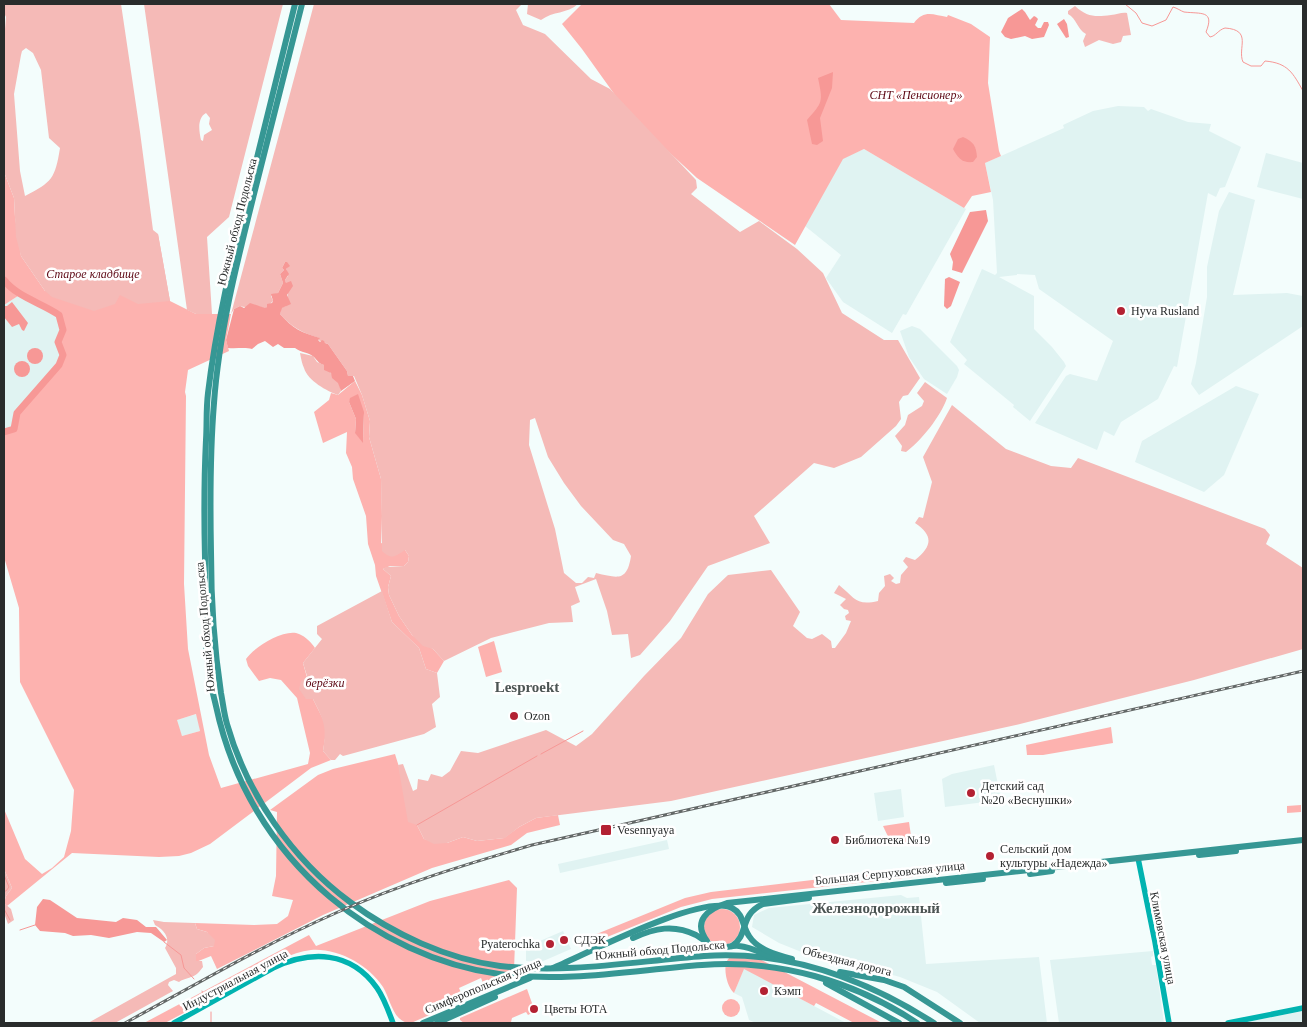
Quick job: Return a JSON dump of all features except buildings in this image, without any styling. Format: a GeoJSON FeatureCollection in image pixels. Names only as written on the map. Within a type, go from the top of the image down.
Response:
{"type":"FeatureCollection","features":[{"type":"Feature","properties":{"kind":"main road","name":"Южный обход Подольска"},"geometry":{"type":"LineString","coordinates":[[295,4],[222,304],[208,395],[204,498],[208,669],[223,722],[270,817],[301,858],[338,894],[383,924],[428,946],[475,961],[497,966],[542,970],[582,969],[707,956],[740,955],[801,964],[834,973],[868,986],[934,1023]]}},
{"type":"Feature","properties":{"kind":"main road","name":"Южный обход Подольска"},"geometry":{"type":"LineString","coordinates":[[302,4],[247,222],[228,308],[214,400],[210,498],[211,589],[217,668],[228,749],[249,799],[264,823],[296,864],[314,883],[353,915],[380,932],[424,954],[452,964],[497,974],[542,978],[585,977],[705,965],[739,964],[793,971],[839,984],[874,999],[917,1023]]}},
{"type":"Feature","properties":{"kind":"main road","name":"Большая Серпуховская улица"},"geometry":{"type":"LineString","coordinates":[[744,925],[748,916],[756,907],[768,903],[1303,840]]}},
{"type":"Feature","properties":{"kind":"main road","name":"Большая Серпуховская улица"},"geometry":{"type":"LineString","coordinates":[[719,906],[783,897],[1303,844]]}},
{"type":"Feature","properties":{"kind":"main road","name":"Климовская улица"},"geometry":{"type":"LineString","coordinates":[[1138,860],[1169,1023]]}},
{"type":"Feature","properties":{"kind":"main road"},"geometry":{"type":"LineString","coordinates":[[719,906],[729,906],[737,912],[744,925],[742,935],[736,943],[722,948],[708,942],[702,932],[702,920],[708,911],[719,906]]}},
{"type":"Feature","properties":{"kind":"main road","name":"Симферопольская улица"},"geometry":{"type":"LineString","coordinates":[[424,1023],[666,919],[700,908],[719,906]]}},
{"type":"Feature","properties":{"kind":"main road","name":"Объездная дорога"},"geometry":{"type":"LineString","coordinates":[[744,925],[750,938],[755,943],[778,955],[840,972],[884,980],[904,987],[960,1023]]}},
{"type":"Feature","properties":{"kind":"main road","name":"Симферопольская улица"},"geometry":{"type":"LineString","coordinates":[[436,1023],[654,930],[678,928],[708,942]]}},
{"type":"Feature","properties":{"kind":"main road","name":"Объездная дорога"},"geometry":{"type":"LineString","coordinates":[[732,946],[746,947],[771,957],[833,986],[900,1023]]}},
{"type":"Feature","properties":{"kind":"main road","name":"Индустриальная улица"},"geometry":{"type":"LineString","coordinates":[[174,1023],[273,968],[288,961],[311,956],[336,958],[360,970],[378,989],[393,1022]]}},
{"type":"Feature","properties":{"kind":"main road"},"geometry":{"type":"LineString","coordinates":[[892,1019],[867,1002],[865,992],[875,982],[901,990],[937,1007]]}},
{"type":"Feature","properties":{"kind":"main road"},"geometry":{"type":"LineString","coordinates":[[1228,1023],[1303,1008]]}},
{"type":"Feature","properties":{"kind":"shaded area"},"geometry":{"type":"Polygon","coordinates":[[[1022,9],[1030,20],[1034,16],[1038,19],[1035,25],[1038,28],[1041,28],[1044,22],[1048,22],[1049,25],[1044,37],[1032,39],[1025,36],[1011,39],[1005,37],[1001,32],[1008,18],[1022,9]]]}},
{"type":"Feature","properties":{"kind":"shaded area"},"geometry":{"type":"Polygon","coordinates":[[[1064,19],[1067,24],[1069,37],[1066,38],[1057,24],[1064,19]]]}},
{"type":"Feature","properties":{"kind":"shaded area"},"geometry":{"type":"Polygon","coordinates":[[[833,72],[832,88],[820,118],[823,141],[817,145],[812,144],[807,120],[819,105],[821,92],[818,78],[833,72]]]}},
{"type":"Feature","properties":{"kind":"shaded area"},"geometry":{"type":"Polygon","coordinates":[[[1118,106],[1144,107],[1148,111],[1151,109],[1188,122],[1211,124],[1209,131],[1241,147],[1225,187],[1220,188],[1216,197],[1208,193],[1177,367],[1174,366],[1158,399],[1121,422],[1114,436],[1104,431],[1097,450],[1035,423],[1066,376],[1070,374],[1097,381],[1113,341],[1039,289],[1035,275],[1017,274],[999,277],[1034,296],[1034,329],[1052,347],[1066,366],[1030,421],[1013,407],[1014,405],[964,364],[967,360],[950,342],[982,269],[995,275],[997,273],[993,200],[985,163],[1064,128],[1063,125],[1093,111],[1118,106]]]}},
{"type":"Feature","properties":{"kind":"shaded area"},"geometry":{"type":"Polygon","coordinates":[[[963,137],[975,147],[977,157],[973,162],[966,162],[961,159],[953,149],[958,139],[963,137]]]}},
{"type":"Feature","properties":{"kind":"shaded area"},"geometry":{"type":"Polygon","coordinates":[[[864,149],[966,209],[906,315],[903,314],[892,333],[843,302],[826,278],[841,255],[805,226],[843,158],[864,149]]]}},
{"type":"Feature","properties":{"kind":"shaded area"},"geometry":{"type":"Polygon","coordinates":[[[1266,153],[1303,163],[1303,199],[1257,187],[1266,153]]]}},
{"type":"Feature","properties":{"kind":"shaded area"},"geometry":{"type":"Polygon","coordinates":[[[1229,192],[1255,200],[1233,295],[1287,293],[1303,296],[1303,326],[1199,395],[1191,384],[1207,297],[1207,267],[1219,211],[1229,192]]]}},
{"type":"Feature","properties":{"kind":"shaded area"},"geometry":{"type":"Polygon","coordinates":[[[986,210],[988,221],[962,273],[952,270],[953,262],[950,254],[970,212],[986,210]]]}},
{"type":"Feature","properties":{"kind":"shaded area"},"geometry":{"type":"Polygon","coordinates":[[[285,262],[290,266],[286,269],[289,274],[285,280],[286,283],[291,281],[293,286],[287,295],[291,304],[282,308],[280,314],[298,329],[320,338],[318,340],[320,342],[322,340],[328,344],[347,371],[348,376],[353,376],[355,381],[341,391],[338,383],[332,378],[331,373],[324,370],[324,365],[319,363],[312,355],[295,348],[284,348],[278,344],[273,347],[265,341],[252,349],[228,348],[226,340],[234,309],[240,306],[244,308],[250,303],[265,308],[267,304],[272,303],[271,294],[278,293],[283,283],[280,274],[284,270],[282,268],[285,262]]]}},
{"type":"Feature","properties":{"kind":"shaded area"},"geometry":{"type":"Polygon","coordinates":[[[949,277],[960,282],[951,306],[947,309],[944,306],[945,279],[949,277]]]}},
{"type":"Feature","properties":{"kind":"shaded area"},"geometry":{"type":"Polygon","coordinates":[[[21,294],[46,306],[59,315],[63,330],[58,342],[63,355],[59,365],[17,413],[14,429],[4,432],[4,305],[21,294]]]}},
{"type":"Feature","properties":{"kind":"shaded area"},"geometry":{"type":"Polygon","coordinates":[[[12,302],[28,323],[24,331],[19,324],[12,327],[4,317],[4,306],[12,302]]]}},
{"type":"Feature","properties":{"kind":"shaded area"},"geometry":{"type":"Polygon","coordinates":[[[912,326],[920,329],[957,366],[959,370],[957,377],[947,394],[924,379],[909,357],[900,331],[912,326]]]}},
{"type":"Feature","properties":{"kind":"shaded area"},"geometry":{"type":"Polygon","coordinates":[[[35,348],[41,350],[43,356],[41,362],[35,364],[29,362],[27,356],[29,350],[35,348]]]}},
{"type":"Feature","properties":{"kind":"shaded area"},"geometry":{"type":"Polygon","coordinates":[[[22,361],[28,363],[30,369],[28,375],[22,377],[16,375],[14,369],[16,363],[22,361]]]}},
{"type":"Feature","properties":{"kind":"shaded area"},"geometry":{"type":"Polygon","coordinates":[[[1236,386],[1259,394],[1224,475],[1204,492],[1135,462],[1142,441],[1236,386]]]}},
{"type":"Feature","properties":{"kind":"shaded area"},"geometry":{"type":"Polygon","coordinates":[[[358,394],[364,412],[363,443],[355,433],[356,419],[349,402],[350,398],[358,394]]]}},
{"type":"Feature","properties":{"kind":"shaded area"},"geometry":{"type":"Polygon","coordinates":[[[197,714],[200,731],[182,736],[176,720],[197,714]]]}},
{"type":"Feature","properties":{"kind":"shaded area","name":"Детский сад №20 «Веснушки»"},"geometry":{"type":"Polygon","coordinates":[[[994,765],[1001,800],[945,807],[942,779],[952,774],[994,765]]]}},
{"type":"Feature","properties":{"kind":"shaded area"},"geometry":{"type":"Polygon","coordinates":[[[901,789],[904,817],[878,821],[874,793],[901,789]]]}},
{"type":"Feature","properties":{"kind":"shaded area"},"geometry":{"type":"Polygon","coordinates":[[[667,840],[669,849],[560,873],[558,864],[667,840]]]}},
{"type":"Feature","properties":{"kind":"shaded area"},"geometry":{"type":"Polygon","coordinates":[[[901,895],[907,898],[919,897],[926,964],[1039,957],[1047,1023],[980,1023],[937,992],[900,977],[878,971],[853,968],[814,957],[779,943],[752,927],[754,915],[769,908],[901,895]]]}},
{"type":"Feature","properties":{"kind":"shaded area"},"geometry":{"type":"Polygon","coordinates":[[[43,899],[50,900],[77,918],[116,922],[123,918],[137,920],[146,927],[156,927],[167,940],[164,942],[151,933],[137,932],[109,938],[91,935],[73,936],[65,933],[40,931],[35,925],[37,907],[43,899]]]}},
{"type":"Feature","properties":{"kind":"shaded area"},"geometry":{"type":"Polygon","coordinates":[[[563,931],[571,949],[541,962],[526,961],[526,947],[563,931]]]}},
{"type":"Feature","properties":{"kind":"shaded area"},"geometry":{"type":"Polygon","coordinates":[[[1153,951],[1153,956],[1151,957],[1152,965],[1156,965],[1164,1023],[1059,1023],[1050,960],[1153,951]]]}},
{"type":"Feature","properties":{"kind":"shaded area"},"geometry":{"type":"Polygon","coordinates":[[[744,968],[846,1023],[756,1023],[749,1020],[742,997],[734,993],[744,968]]]}},
{"type":"Feature","properties":{"kind":"shaded area"},"geometry":{"type":"Polygon","coordinates":[[[1303,1011],[1303,1023],[1241,1023],[1303,1011]]]}},
{"type":"Feature","properties":{"kind":"green space","name":"Старое кладбище"},"geometry":{"type":"Polygon","coordinates":[[[4,4],[121,4],[153,230],[158,234],[170,301],[138,304],[120,295],[115,304],[94,311],[52,297],[45,291],[21,256],[16,237],[14,198],[4,172],[4,41],[6,17],[4,4]],[[26,48],[22,51],[14,94],[20,171],[25,196],[47,183],[51,178],[56,167],[60,148],[49,138],[41,70],[33,53],[26,48]]]}},
{"type":"Feature","properties":{"kind":"green space"},"geometry":{"type":"Polygon","coordinates":[[[144,4],[283,4],[229,217],[207,237],[212,314],[196,314],[187,310],[144,4]],[[206,113],[200,121],[201,140],[203,141],[204,135],[212,130],[209,124],[210,118],[206,113]]]}},
{"type":"Feature","properties":{"kind":"green space"},"geometry":{"type":"Polygon","coordinates":[[[314,4],[522,4],[516,10],[523,25],[545,34],[591,79],[610,89],[696,180],[697,188],[691,194],[740,232],[759,221],[797,249],[823,273],[842,313],[884,340],[898,340],[920,378],[908,395],[903,396],[899,402],[901,419],[896,426],[861,457],[834,468],[814,463],[754,516],[770,543],[708,566],[670,621],[640,655],[631,658],[628,634],[612,635],[607,611],[596,579],[575,587],[580,602],[571,606],[573,622],[549,623],[491,638],[444,661],[433,649],[423,646],[412,635],[399,616],[389,595],[388,587],[391,576],[383,569],[386,567],[404,566],[408,562],[409,556],[405,550],[393,556],[388,556],[382,551],[381,479],[369,437],[370,421],[362,395],[354,376],[348,376],[347,371],[328,344],[288,323],[280,314],[281,308],[286,306],[288,293],[285,280],[288,276],[286,269],[288,267],[285,262],[282,268],[284,270],[280,274],[283,283],[278,293],[271,296],[273,301],[265,309],[258,306],[240,306],[234,309],[231,314],[314,4]],[[535,418],[530,420],[529,445],[555,529],[564,573],[576,583],[582,583],[588,577],[594,578],[596,573],[616,577],[624,574],[631,556],[624,544],[613,540],[581,506],[548,457],[535,418]]]}},
{"type":"Feature","properties":{"kind":"green space"},"geometry":{"type":"Polygon","coordinates":[[[528,4],[578,4],[541,20],[527,14],[528,4]]]}},
{"type":"Feature","properties":{"kind":"green space","name":"СНТ «Пенсионер»"},"geometry":{"type":"Polygon","coordinates":[[[582,4],[829,4],[841,20],[914,23],[925,14],[929,14],[947,17],[948,15],[971,24],[990,37],[988,83],[1001,156],[985,163],[991,192],[972,196],[964,208],[864,149],[843,159],[795,245],[697,178],[630,116],[562,24],[582,4]]]}},
{"type":"Feature","properties":{"kind":"green space"},"geometry":{"type":"Polygon","coordinates":[[[1075,6],[1083,12],[1092,15],[1127,13],[1131,35],[1123,36],[1121,42],[1113,44],[1099,40],[1085,47],[1083,41],[1086,34],[1068,14],[1068,11],[1075,6]]]}},
{"type":"Feature","properties":{"kind":"green space","name":"Старое кладбище"},"geometry":{"type":"Polygon","coordinates":[[[4,172],[14,198],[21,256],[45,291],[158,234],[170,301],[196,314],[231,314],[226,340],[229,351],[188,370],[185,392],[184,584],[188,649],[209,755],[221,788],[308,764],[310,753],[297,698],[281,680],[270,678],[259,681],[248,666],[246,659],[256,649],[270,640],[293,633],[304,637],[315,648],[303,663],[313,699],[324,721],[326,732],[323,751],[331,760],[311,768],[210,844],[191,853],[159,857],[72,853],[7,906],[4,903],[6,896],[12,888],[4,869],[4,809],[25,859],[42,874],[64,857],[71,831],[74,790],[20,682],[19,608],[4,557],[4,432],[14,429],[17,413],[59,365],[63,355],[58,342],[63,330],[59,315],[46,306],[21,294],[4,305],[4,172]],[[196,714],[177,720],[182,736],[200,731],[196,714]]]}},
{"type":"Feature","properties":{"kind":"green space"},"geometry":{"type":"Polygon","coordinates":[[[300,353],[313,356],[317,362],[324,365],[339,383],[341,391],[338,395],[323,388],[309,377],[303,366],[300,353]]]}},
{"type":"Feature","properties":{"kind":"green space"},"geometry":{"type":"Polygon","coordinates":[[[355,381],[362,395],[370,421],[369,437],[381,479],[381,543],[405,550],[409,556],[408,562],[404,566],[390,566],[383,569],[391,576],[388,587],[389,595],[399,616],[412,635],[433,649],[444,661],[437,673],[426,669],[419,648],[392,622],[376,576],[375,565],[368,544],[366,516],[346,453],[347,432],[323,443],[314,412],[329,400],[331,393],[338,395],[355,381]],[[351,398],[349,402],[356,419],[355,432],[363,442],[364,415],[351,398]]]}},
{"type":"Feature","properties":{"kind":"green space"},"geometry":{"type":"Polygon","coordinates":[[[925,382],[947,398],[924,435],[906,452],[901,451],[902,446],[895,436],[905,425],[908,415],[922,406],[924,401],[917,393],[925,382]]]}},
{"type":"Feature","properties":{"kind":"green space"},"geometry":{"type":"Polygon","coordinates":[[[952,405],[1006,449],[1051,466],[1071,468],[1078,458],[1265,529],[1270,535],[1266,544],[1303,568],[1303,649],[1194,680],[1020,724],[671,801],[536,818],[519,827],[505,838],[477,841],[463,837],[447,843],[434,844],[424,839],[417,825],[408,822],[398,765],[403,764],[413,791],[417,789],[418,779],[428,781],[431,774],[442,777],[450,771],[461,751],[478,753],[546,730],[576,746],[592,734],[681,638],[708,594],[728,575],[771,570],[800,612],[793,626],[807,638],[812,639],[822,634],[831,641],[832,648],[835,648],[846,633],[851,621],[846,620],[845,616],[849,613],[848,610],[840,605],[846,599],[834,593],[839,585],[860,602],[878,601],[879,593],[885,586],[884,576],[890,574],[894,578],[891,581],[896,584],[900,583],[901,575],[908,567],[903,561],[906,557],[915,560],[927,546],[928,537],[915,523],[919,517],[923,518],[932,482],[923,457],[952,405]]]}},
{"type":"Feature","properties":{"kind":"green space","name":"берёзки"},"geometry":{"type":"Polygon","coordinates":[[[382,591],[392,622],[419,648],[426,669],[437,673],[440,697],[432,704],[436,727],[424,734],[343,756],[340,754],[335,760],[331,760],[323,751],[325,735],[320,713],[313,699],[306,699],[299,689],[301,681],[307,676],[303,663],[322,639],[317,634],[317,626],[382,591]]]}},
{"type":"Feature","properties":{"kind":"green space"},"geometry":{"type":"Polygon","coordinates":[[[494,641],[502,672],[486,677],[478,647],[494,641]]]}},
{"type":"Feature","properties":{"kind":"green space"},"geometry":{"type":"Polygon","coordinates":[[[1111,727],[1113,743],[1043,755],[1027,755],[1026,745],[1111,727]]]}},
{"type":"Feature","properties":{"kind":"green space"},"geometry":{"type":"Polygon","coordinates":[[[395,754],[417,825],[424,839],[447,843],[463,837],[477,841],[504,838],[536,818],[558,815],[560,825],[527,833],[511,845],[432,868],[323,915],[217,969],[211,956],[196,962],[196,954],[204,948],[214,946],[207,932],[197,929],[195,923],[277,924],[288,916],[293,900],[272,896],[276,876],[277,812],[270,810],[318,775],[333,769],[395,754]]]}},
{"type":"Feature","properties":{"kind":"green space"},"geometry":{"type":"Polygon","coordinates":[[[1301,805],[1301,812],[1287,813],[1287,806],[1301,805]]]}},
{"type":"Feature","properties":{"kind":"green space"},"geometry":{"type":"Polygon","coordinates":[[[909,822],[912,843],[892,845],[883,826],[909,822]]]}},
{"type":"Feature","properties":{"kind":"green space"},"geometry":{"type":"Polygon","coordinates":[[[938,865],[940,874],[712,899],[681,907],[580,948],[577,942],[685,898],[711,892],[938,865]]]}},
{"type":"Feature","properties":{"kind":"green space"},"geometry":{"type":"Polygon","coordinates":[[[4,869],[12,888],[6,896],[4,903],[4,869]]]}},
{"type":"Feature","properties":{"kind":"green space"},"geometry":{"type":"Polygon","coordinates":[[[509,880],[517,888],[514,970],[500,976],[502,982],[486,990],[481,978],[459,988],[464,1000],[411,1023],[405,1022],[396,1015],[383,987],[361,965],[352,959],[332,952],[311,950],[303,951],[279,961],[165,1023],[144,1023],[309,935],[316,946],[430,901],[509,880]]]}},
{"type":"Feature","properties":{"kind":"green space"},"geometry":{"type":"Polygon","coordinates":[[[4,903],[11,909],[14,920],[8,924],[4,913],[4,903]]]}},
{"type":"Feature","properties":{"kind":"green space"},"geometry":{"type":"Polygon","coordinates":[[[722,909],[729,910],[735,914],[739,920],[739,934],[735,940],[729,944],[722,945],[715,944],[709,940],[705,934],[704,927],[705,920],[709,914],[715,910],[722,909]]]}},
{"type":"Feature","properties":{"kind":"green space"},"geometry":{"type":"Polygon","coordinates":[[[153,920],[195,923],[197,929],[207,932],[215,940],[214,946],[204,948],[196,954],[196,961],[202,961],[203,967],[193,976],[179,982],[174,980],[169,982],[168,985],[173,991],[115,1023],[88,1023],[176,974],[176,968],[165,948],[167,944],[166,935],[155,925],[153,920]]]}},
{"type":"Feature","properties":{"kind":"green space"},"geometry":{"type":"Polygon","coordinates":[[[737,953],[748,953],[882,1023],[854,1023],[816,1003],[814,1006],[744,969],[734,993],[728,982],[725,969],[730,957],[737,953]]]}},
{"type":"Feature","properties":{"kind":"green space"},"geometry":{"type":"Polygon","coordinates":[[[527,989],[533,1006],[530,1008],[532,1013],[528,1015],[526,1012],[512,1018],[511,1022],[508,1023],[464,1023],[460,1020],[460,1018],[527,989]]]}},
{"type":"Feature","properties":{"kind":"green space"},"geometry":{"type":"Polygon","coordinates":[[[731,999],[737,1002],[740,1008],[737,1014],[731,1017],[725,1014],[722,1008],[725,1002],[731,999]]]}},
{"type":"Feature","properties":{"kind":"waterway"},"geometry":{"type":"LineString","coordinates":[[1125,4],[1136,13],[1142,23],[1152,26],[1166,20],[1173,7],[1184,12],[1205,14],[1209,20],[1206,32],[1210,37],[1225,28],[1234,29],[1241,36],[1243,62],[1251,66],[1261,66],[1265,61],[1279,64],[1293,74],[1303,91]]}},
{"type":"Feature","properties":{"kind":"waterway"},"geometry":{"type":"LineString","coordinates":[[4,280],[16,291],[59,315],[63,330],[58,342],[63,355],[59,365],[17,413],[14,429],[4,432]]}},
{"type":"Feature","properties":{"kind":"waterway"},"geometry":{"type":"LineString","coordinates":[[541,754],[583,731]]}},
{"type":"Feature","properties":{"kind":"waterway"},"geometry":{"type":"LineString","coordinates":[[417,825],[537,756]]}},
{"type":"Feature","properties":{"kind":"waterway"},"geometry":{"type":"LineString","coordinates":[[4,875],[9,887],[4,891]]}},
{"type":"Feature","properties":{"kind":"waterway"},"geometry":{"type":"LineString","coordinates":[[4,909],[10,920]]}},
{"type":"Feature","properties":{"kind":"waterway"},"geometry":{"type":"LineString","coordinates":[[20,930],[35,925]]}},
{"type":"Feature","properties":{"kind":"waterway"},"geometry":{"type":"LineString","coordinates":[[164,942],[181,955],[184,968],[194,979]]}},
{"type":"Feature","properties":{"kind":"waterway"},"geometry":{"type":"LineString","coordinates":[[202,991],[205,998]]}},
{"type":"Feature","properties":{"kind":"waterway"},"geometry":{"type":"LineString","coordinates":[[211,1012],[211,1023]]}},
{"type":"Feature","properties":{"kind":"railway"},"geometry":{"type":"LineString","coordinates":[[125,1023],[257,951],[311,924],[410,884],[508,852],[1303,671]]}},
{"type":"Feature","properties":{"kind":"place","name":"Hyva Rusland"},"geometry":{"type":"Point","coordinates":[1121,311]}},
{"type":"Feature","properties":{"kind":"place","name":"Ozon"},"geometry":{"type":"Point","coordinates":[514,716]}},
{"type":"Feature","properties":{"kind":"place","name":"Детский сад №20 «Веснушки»"},"geometry":{"type":"Point","coordinates":[971,793]}},
{"type":"Feature","properties":{"kind":"place","name":"Vesennyaya"},"geometry":{"type":"Point","coordinates":[606,830]}},
{"type":"Feature","properties":{"kind":"place","name":"Библиотека №19"},"geometry":{"type":"Point","coordinates":[835,840]}},
{"type":"Feature","properties":{"kind":"place","name":"Сельский дом культуры «Надежда»"},"geometry":{"type":"Point","coordinates":[990,856]}},
{"type":"Feature","properties":{"kind":"place","name":"СДЭК"},"geometry":{"type":"Point","coordinates":[564,940]}},
{"type":"Feature","properties":{"kind":"place","name":"Pyaterochka"},"geometry":{"type":"Point","coordinates":[550,944]}},
{"type":"Feature","properties":{"kind":"place","name":"Кэмп"},"geometry":{"type":"Point","coordinates":[764,991]}},
{"type":"Feature","properties":{"kind":"place","name":"Цветы ЮТА"},"geometry":{"type":"Point","coordinates":[534,1009]}},
{"type":"Feature","properties":{"kind":"district","name":"Lesproekt"},"geometry":{"type":"Point","coordinates":[527,687]}},
{"type":"Feature","properties":{"kind":"district","name":"Железнодорожный"},"geometry":{"type":"Point","coordinates":[876,908]}}]}
